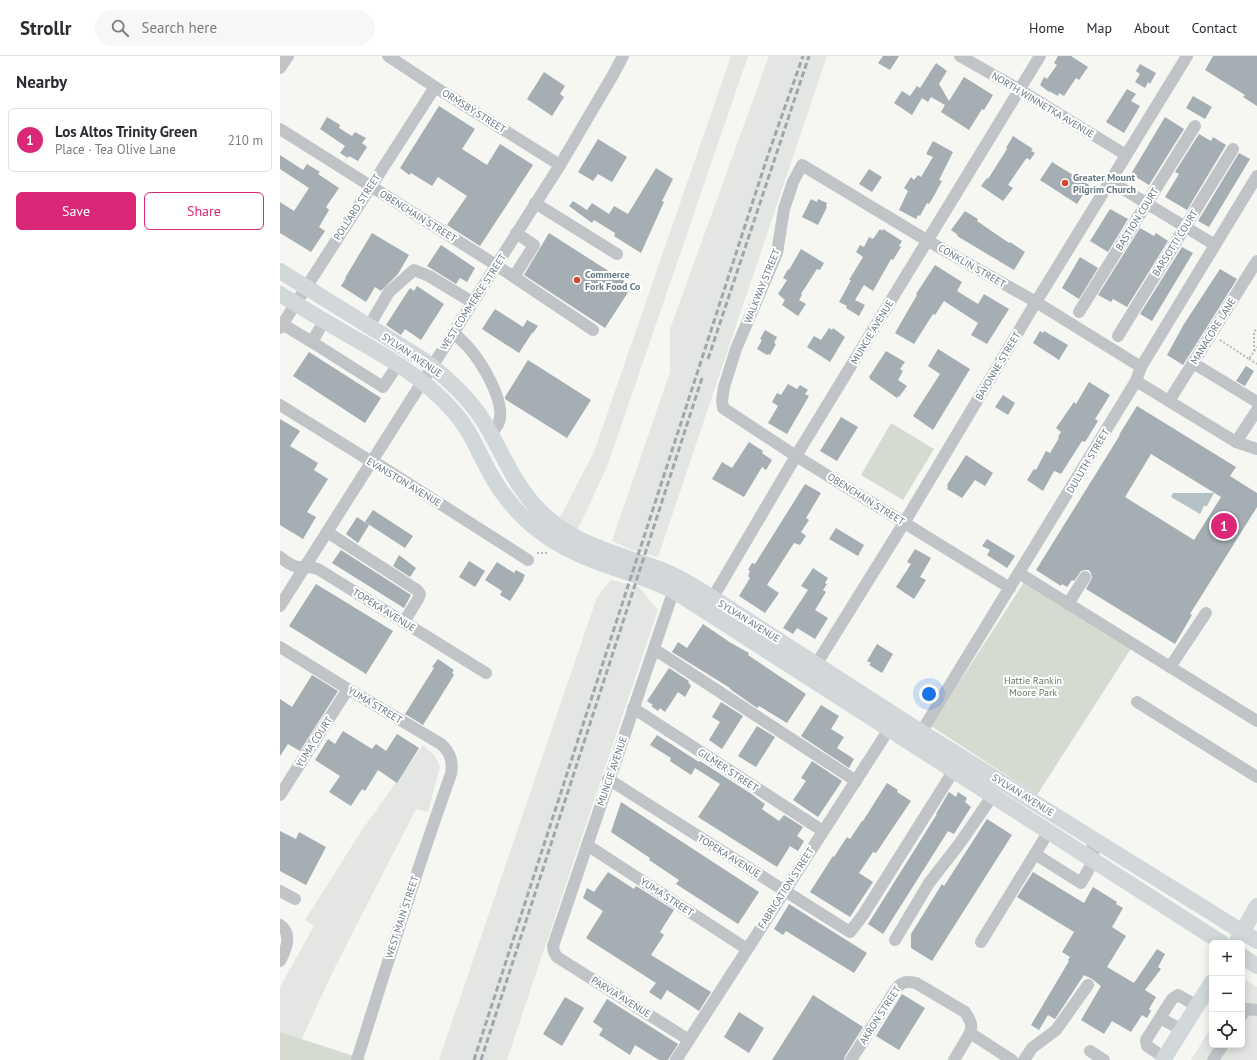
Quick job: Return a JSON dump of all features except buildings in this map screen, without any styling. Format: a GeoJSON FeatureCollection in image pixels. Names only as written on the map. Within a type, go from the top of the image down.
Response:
{"type":"FeatureCollection","features":[{"type":"Feature","properties":{"kind":"main road","name":"SYLVAN AVENUE"},"geometry":{"type":"LineString","coordinates":[[280,271],[432,366],[466,398],[483,420],[501,456],[527,496],[540,512],[566,533],[607,552],[663,571],[680,579],[709,604],[893,723],[1092,838],[1239,937],[1257,941]]}},
{"type":"Feature","properties":{"kind":"main road","name":"SYLVAN AVENUE"},"geometry":{"type":"LineString","coordinates":[[280,294],[398,364],[422,381],[454,412],[473,438],[494,480],[511,504],[541,533],[576,554],[651,580],[674,591],[709,604]]}},
{"type":"Feature","properties":{"kind":"main road","name":"SYLVAN AVENUE"},"geometry":{"type":"LineString","coordinates":[[917,738],[954,770],[1217,940]]}},
{"type":"Feature","properties":{"kind":"main road"},"geometry":{"type":"LineString","coordinates":[[1239,937],[1257,906]]}},
{"type":"Feature","properties":{"kind":"main road"},"geometry":{"type":"LineString","coordinates":[[1245,958],[1257,966]]}},
{"type":"Feature","properties":{"kind":"main road"},"geometry":{"type":"LineString","coordinates":[[1164,1059],[1209,987]]}},
{"type":"Feature","properties":{"kind":"street"},"geometry":{"type":"LineString","coordinates":[[280,68],[288,56]]}},
{"type":"Feature","properties":{"kind":"street","name":"ORMSBY STREET"},"geometry":{"type":"LineString","coordinates":[[388,56],[560,165]]}},
{"type":"Feature","properties":{"kind":"street","name":"WEST COMMERCE STREET"},"geometry":{"type":"LineString","coordinates":[[280,606],[560,165],[623,56]]}},
{"type":"Feature","properties":{"kind":"street","name":"NORTH WINNETKA AVENUE"},"geometry":{"type":"LineString","coordinates":[[960,56],[1020,90],[1126,155]]}},
{"type":"Feature","properties":{"kind":"street","name":"MUNCIE AVENUE"},"geometry":{"type":"LineString","coordinates":[[709,604],[796,456],[1040,56]]}},
{"type":"Feature","properties":{"kind":"street","name":"BAYONNE STREET"},"geometry":{"type":"LineString","coordinates":[[812,670],[904,523],[1036,302],[1187,56]]}},
{"type":"Feature","properties":{"kind":"street","name":"POLLARD STREET"},"geometry":{"type":"LineString","coordinates":[[281,326],[435,87]]}},
{"type":"Feature","properties":{"kind":"street","name":"BASTION COURT"},"geometry":{"type":"LineString","coordinates":[[1079,312],[1195,126]]}},
{"type":"Feature","properties":{"kind":"street","name":"OBENCHAIN STREET"},"geometry":{"type":"LineString","coordinates":[[280,129],[496,265],[593,330]]}},
{"type":"Feature","properties":{"kind":"street","name":"BARSOTTI COURT"},"geometry":{"type":"LineString","coordinates":[[1118,336],[1232,149]]}},
{"type":"Feature","properties":{"kind":"street","name":"CONKLIN STREET"},"geometry":{"type":"LineString","coordinates":[[802,165],[928,241],[1036,302],[1141,367]]}},
{"type":"Feature","properties":{"kind":"street","name":"WALKWAY STREET"},"geometry":{"type":"LineString","coordinates":[[723,408],[722,401],[724,387],[736,349],[777,253],[784,209],[793,182],[802,165]]}},
{"type":"Feature","properties":{"kind":"street","name":"DULUTH STREET"},"geometry":{"type":"LineString","coordinates":[[917,738],[1136,381],[1141,367],[1257,176]]}},
{"type":"Feature","properties":{"kind":"street"},"geometry":{"type":"LineString","coordinates":[[1110,181],[1215,245]]}},
{"type":"Feature","properties":{"kind":"street"},"geometry":{"type":"LineString","coordinates":[[535,204],[617,254]]}},
{"type":"Feature","properties":{"kind":"street"},"geometry":{"type":"LineString","coordinates":[[514,277],[534,245],[516,233]]}},
{"type":"Feature","properties":{"kind":"street","name":"MANACORE LANE"},"geometry":{"type":"LineString","coordinates":[[1170,401],[1257,261]]}},
{"type":"Feature","properties":{"kind":"street"},"geometry":{"type":"LineString","coordinates":[[369,326],[389,292],[414,270],[429,276],[472,302]]}},
{"type":"Feature","properties":{"kind":"street"},"geometry":{"type":"LineString","coordinates":[[312,342],[324,321]]}},
{"type":"Feature","properties":{"kind":"street"},"geometry":{"type":"LineString","coordinates":[[281,326],[312,342],[383,387],[398,364]]}},
{"type":"Feature","properties":{"kind":"street"},"geometry":{"type":"LineString","coordinates":[[452,333],[469,348],[489,379],[499,402],[500,419],[498,426],[491,434]]}},
{"type":"Feature","properties":{"kind":"street"},"geometry":{"type":"LineString","coordinates":[[1193,363],[1257,402]]}},
{"type":"Feature","properties":{"kind":"street"},"geometry":{"type":"LineString","coordinates":[[1136,381],[1240,444],[1257,456]]}},
{"type":"Feature","properties":{"kind":"street","name":"EVANSTON AVENUE"},"geometry":{"type":"LineString","coordinates":[[280,405],[372,462],[381,466],[526,559]]}},
{"type":"Feature","properties":{"kind":"street","name":"OBENCHAIN STREET"},"geometry":{"type":"LineString","coordinates":[[723,408],[796,456],[1010,588]]}},
{"type":"Feature","properties":{"kind":"street"},"geometry":{"type":"LineString","coordinates":[[1240,444],[1257,410]]}},
{"type":"Feature","properties":{"kind":"street"},"geometry":{"type":"LineString","coordinates":[[1240,444],[1257,449]]}},
{"type":"Feature","properties":{"kind":"street"},"geometry":{"type":"LineString","coordinates":[[327,532],[417,590],[420,594],[418,599],[404,622]]}},
{"type":"Feature","properties":{"kind":"street","name":"TOPEKA AVENUE"},"geometry":{"type":"LineString","coordinates":[[280,558],[298,567],[311,566],[318,569],[486,673]]}},
{"type":"Feature","properties":{"kind":"street"},"geometry":{"type":"LineString","coordinates":[[1019,573],[1257,721]]}},
{"type":"Feature","properties":{"kind":"street"},"geometry":{"type":"LineString","coordinates":[[1068,604],[1085,577]]}},
{"type":"Feature","properties":{"kind":"street","name":"MUNCIE AVENUE"},"geometry":{"type":"LineString","coordinates":[[554,952],[553,946],[608,779],[654,650],[670,598],[674,591]]}},
{"type":"Feature","properties":{"kind":"street"},"geometry":{"type":"LineString","coordinates":[[1170,667],[1206,613]]}},
{"type":"Feature","properties":{"kind":"street","name":"YUMA STREET"},"geometry":{"type":"LineString","coordinates":[[280,647],[441,744],[447,749],[451,758],[453,766],[451,774]]}},
{"type":"Feature","properties":{"kind":"street"},"geometry":{"type":"LineString","coordinates":[[654,650],[856,781]]}},
{"type":"Feature","properties":{"kind":"street","name":"YUMA COURT"},"geometry":{"type":"LineString","coordinates":[[280,795],[348,689]]}},
{"type":"Feature","properties":{"kind":"street"},"geometry":{"type":"LineString","coordinates":[[1137,702],[1257,777]]}},
{"type":"Feature","properties":{"kind":"street","name":"GILMER STREET"},"geometry":{"type":"LineString","coordinates":[[633,708],[823,831]]}},
{"type":"Feature","properties":{"kind":"street","name":"FABRICATION STREET"},"geometry":{"type":"LineString","coordinates":[[676,1060],[893,723]]}},
{"type":"Feature","properties":{"kind":"street","name":"TOPEKA AVENUE"},"geometry":{"type":"LineString","coordinates":[[608,779],[850,932],[868,908],[954,770]]}},
{"type":"Feature","properties":{"kind":"street","name":"WEST MAIN STREET"},"geometry":{"type":"LineString","coordinates":[[357,1060],[410,892],[451,774]]}},
{"type":"Feature","properties":{"kind":"street"},"geometry":{"type":"LineString","coordinates":[[895,940],[929,883],[960,843],[993,795]]}},
{"type":"Feature","properties":{"kind":"street"},"geometry":{"type":"LineString","coordinates":[[980,942],[1050,831]]}},
{"type":"Feature","properties":{"kind":"street"},"geometry":{"type":"LineString","coordinates":[[1035,854],[1080,883],[1094,860],[1092,838]]}},
{"type":"Feature","properties":{"kind":"street","name":"YUMA STREET"},"geometry":{"type":"LineString","coordinates":[[587,845],[747,949]]}},
{"type":"Feature","properties":{"kind":"street"},"geometry":{"type":"LineString","coordinates":[[280,891],[295,899]]}},
{"type":"Feature","properties":{"kind":"street"},"geometry":{"type":"LineString","coordinates":[[280,925],[288,937],[287,948],[280,961]]}},
{"type":"Feature","properties":{"kind":"street","name":"PARVIA AVENUE"},"geometry":{"type":"LineString","coordinates":[[554,952],[557,957],[689,1040]]}},
{"type":"Feature","properties":{"kind":"street","name":"AKRON STREET"},"geometry":{"type":"LineString","coordinates":[[851,1060],[901,983],[916,983],[965,1012],[970,1019],[972,1027],[970,1033]]}},
{"type":"Feature","properties":{"kind":"street"},"geometry":{"type":"LineString","coordinates":[[1024,1060],[1032,1048],[1056,1030],[1088,985]]}},
{"type":"Feature","properties":{"kind":"street"},"geometry":{"type":"LineString","coordinates":[[1164,1059],[1146,1046],[1146,1040],[1172,999],[1178,995],[1197,1006]]}},
{"type":"Feature","properties":{"kind":"street"},"geometry":{"type":"LineString","coordinates":[[1244,1012],[1246,1009],[1257,1010]]}},
{"type":"Feature","properties":{"kind":"street"},"geometry":{"type":"LineString","coordinates":[[1160,1018],[1182,1030]]}},
{"type":"Feature","properties":{"kind":"street"},"geometry":{"type":"LineString","coordinates":[[954,1060],[970,1033],[1012,1060]]}},
{"type":"Feature","properties":{"kind":"street"},"geometry":{"type":"LineString","coordinates":[[1213,1060],[1221,1048]]}},
{"type":"Feature","properties":{"kind":"street"},"geometry":{"type":"LineString","coordinates":[[1090,1051],[1104,1060]]}},
{"type":"Feature","properties":{"kind":"path"},"geometry":{"type":"LineString","coordinates":[[1254,352],[1254,332],[1257,328]]}},
{"type":"Feature","properties":{"kind":"path"},"geometry":{"type":"LineString","coordinates":[[1211,335],[1257,364]]}},
{"type":"Feature","properties":{"kind":"path"},"geometry":{"type":"LineString","coordinates":[[1249,359],[1257,347]]}},
{"type":"Feature","properties":{"kind":"path"},"geometry":{"type":"LineString","coordinates":[[526,559],[528,552],[550,553]]}},
{"type":"Feature","properties":{"kind":"shaded area"},"geometry":{"type":"Polygon","coordinates":[[[731,56],[748,56],[608,464],[581,523],[574,534],[558,521],[594,452],[731,56]]]}},
{"type":"Feature","properties":{"kind":"shaded area"},"geometry":{"type":"Polygon","coordinates":[[[769,56],[827,56],[658,557],[633,550],[612,541],[670,372],[670,329],[769,56]]]}},
{"type":"Feature","properties":{"kind":"shaded area"},"geometry":{"type":"Polygon","coordinates":[[[1173,493],[1214,493],[1207,506],[1204,506],[1200,514],[1171,497],[1173,493]]]}},
{"type":"Feature","properties":{"kind":"shaded area"},"geometry":{"type":"Polygon","coordinates":[[[611,580],[639,587],[658,610],[507,1060],[439,1060],[597,597],[611,580]]]}},
{"type":"Feature","properties":{"kind":"shaded area"},"geometry":{"type":"Polygon","coordinates":[[[423,745],[435,756],[440,767],[428,812],[416,809],[333,971],[292,1060],[280,1060],[280,987],[314,926],[305,920],[362,830],[423,745]]]}},
{"type":"Feature","properties":{"kind":"shaded area"},"geometry":{"type":"Polygon","coordinates":[[[1245,980],[1257,987],[1257,1060],[1191,1060],[1209,1031],[1209,1048],[1245,1048],[1245,980]]]}},
{"type":"Feature","properties":{"kind":"green space"},"geometry":{"type":"Polygon","coordinates":[[[891,423],[934,449],[903,500],[861,475],[891,423]]]}},
{"type":"Feature","properties":{"kind":"green space","name":"Hattie Rankin Moore Park"},"geometry":{"type":"Polygon","coordinates":[[[1028,576],[1134,644],[1037,795],[931,726],[1028,576]]]}},
{"type":"Feature","properties":{"kind":"green space"},"geometry":{"type":"Polygon","coordinates":[[[280,1032],[366,1060],[280,1060],[280,1032]]]}},
{"type":"Feature","properties":{"kind":"railway"},"geometry":{"type":"LineString","coordinates":[[474,1060],[768,155],[803,56]]}},
{"type":"Feature","properties":{"kind":"railway"},"geometry":{"type":"LineString","coordinates":[[708,359],[809,56]]}},
{"type":"Feature","properties":{"kind":"railway"},"geometry":{"type":"LineString","coordinates":[[481,1060],[703,375]]}},
{"type":"Feature","properties":{"kind":"place","name":"Greater Mount Pilgrim Church"},"geometry":{"type":"Point","coordinates":[1065,183]}},
{"type":"Feature","properties":{"kind":"place","name":"Commerce Fork Food Co"},"geometry":{"type":"Point","coordinates":[577,280]}},
{"type":"Feature","properties":{"kind":"place","name":"Los Altos Trinity Green"},"geometry":{"type":"Point","coordinates":[1224,526]}}]}
